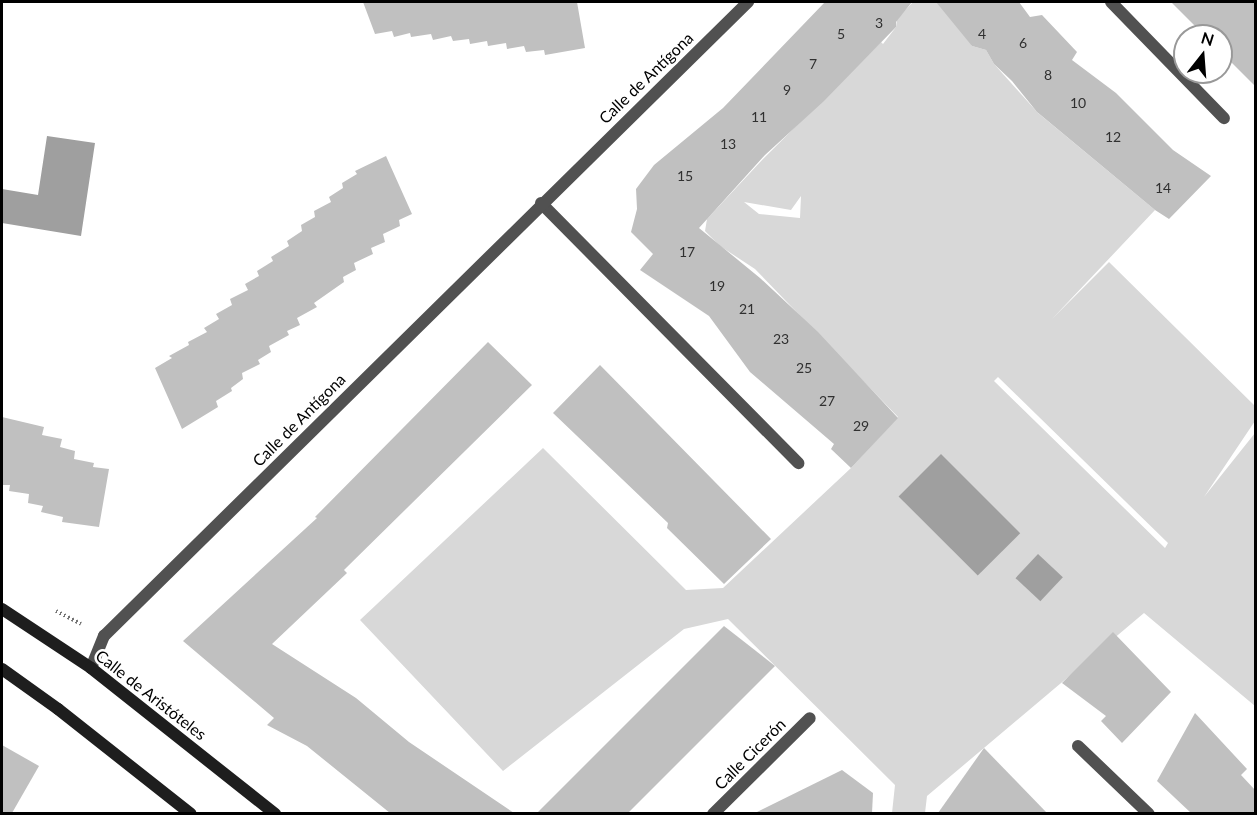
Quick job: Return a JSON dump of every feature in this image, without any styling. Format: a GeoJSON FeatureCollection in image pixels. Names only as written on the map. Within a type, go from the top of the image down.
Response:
{"type":"FeatureCollection","features":[{"type":"Feature","properties":{"kind":"main road","name":"Calle de Aristóteles"},"geometry":{"type":"LineString","coordinates":[[2,609],[91,668],[275,813]]}},
{"type":"Feature","properties":{"kind":"main road"},"geometry":{"type":"LineString","coordinates":[[2,669],[58,709],[191,813]]}},
{"type":"Feature","properties":{"kind":"street","name":"Calle de Antígona"},"geometry":{"type":"LineString","coordinates":[[91,668],[104,636],[748,2]]}},
{"type":"Feature","properties":{"kind":"street"},"geometry":{"type":"LineString","coordinates":[[1111,2],[1224,118]]}},
{"type":"Feature","properties":{"kind":"street"},"geometry":{"type":"LineString","coordinates":[[542,203],[798,463]]}},
{"type":"Feature","properties":{"kind":"street","name":"Calle Cicerón"},"geometry":{"type":"LineString","coordinates":[[713,813],[810,718]]}},
{"type":"Feature","properties":{"kind":"street"},"geometry":{"type":"LineString","coordinates":[[1078,746],[1149,813]]}},
{"type":"Feature","properties":{"kind":"shaded area"},"geometry":{"type":"Polygon","coordinates":[[[913,2],[943,2],[959,18],[972,46],[986,50],[994,64],[1038,113],[1155,210],[1052,319],[1109,262],[1255,406],[1255,421],[1204,497],[1255,433],[1255,706],[1144,613],[927,796],[925,813],[892,813],[895,785],[728,619],[684,629],[503,771],[360,620],[543,448],[686,590],[723,588],[851,468],[898,417],[755,269],[720,246],[705,231],[707,219],[763,159],[881,42],[883,44],[896,27],[897,19],[913,2]],[[801,196],[791,210],[744,202],[759,214],[800,218],[801,196]],[[998,377],[994,381],[1165,548],[1168,543],[998,377]]]}},
{"type":"Feature","properties":{"kind":"shaded area"},"geometry":{"type":"Polygon","coordinates":[[[47,136],[95,143],[81,236],[2,223],[2,189],[38,195],[47,136]]]}},
{"type":"Feature","properties":{"kind":"shaded area"},"geometry":{"type":"Polygon","coordinates":[[[941,454],[1020,533],[978,576],[899,496],[941,454]]]}},
{"type":"Feature","properties":{"kind":"shaded area"},"geometry":{"type":"Polygon","coordinates":[[[1038,554],[1063,577],[1040,601],[1015,578],[1038,554]]]}},
{"type":"Feature","properties":{"kind":"building"},"geometry":{"type":"Polygon","coordinates":[[[363,2],[577,2],[585,48],[545,55],[544,50],[526,52],[524,46],[507,49],[506,43],[488,46],[487,41],[470,44],[469,39],[453,41],[451,36],[433,40],[431,34],[411,37],[410,33],[394,37],[392,31],[375,34],[363,2]]]}},
{"type":"Feature","properties":{"kind":"building"},"geometry":{"type":"Polygon","coordinates":[[[825,2],[912,2],[896,22],[896,27],[824,101],[765,155],[699,228],[760,278],[818,332],[898,418],[851,468],[831,449],[834,444],[750,372],[709,316],[640,270],[653,254],[631,232],[637,209],[636,189],[654,165],[723,108],[825,2]]]}},
{"type":"Feature","properties":{"kind":"building"},"geometry":{"type":"Polygon","coordinates":[[[936,2],[1019,2],[1030,17],[1042,15],[1077,52],[1072,60],[1116,93],[1173,150],[1211,176],[1169,219],[1155,210],[1037,112],[1012,81],[994,64],[986,50],[972,46],[936,2]]]}},
{"type":"Feature","properties":{"kind":"building"},"geometry":{"type":"Polygon","coordinates":[[[1171,2],[1256,2],[1256,87],[1233,64],[1233,24],[1193,24],[1171,2]]]}},
{"type":"Feature","properties":{"kind":"building"},"geometry":{"type":"Polygon","coordinates":[[[386,156],[412,214],[399,220],[400,226],[383,234],[385,242],[371,248],[373,254],[354,263],[356,270],[343,277],[344,282],[314,303],[317,307],[297,318],[300,325],[287,331],[289,335],[269,346],[271,352],[258,360],[260,364],[242,373],[243,379],[231,388],[232,391],[216,401],[218,407],[182,429],[155,368],[172,358],[169,356],[189,345],[188,342],[207,332],[204,328],[219,319],[216,314],[232,305],[230,299],[248,290],[245,284],[259,276],[257,271],[273,261],[271,257],[289,246],[287,241],[302,231],[301,225],[315,217],[314,211],[331,202],[329,197],[343,188],[342,183],[357,174],[355,171],[386,156]]]}},
{"type":"Feature","properties":{"kind":"building"},"geometry":{"type":"Polygon","coordinates":[[[488,342],[532,385],[344,570],[347,573],[272,644],[356,698],[409,742],[514,813],[390,813],[307,746],[267,725],[274,718],[183,641],[317,518],[315,517],[488,342]]]}},
{"type":"Feature","properties":{"kind":"building"},"geometry":{"type":"Polygon","coordinates":[[[600,365],[771,539],[724,584],[667,528],[668,523],[553,413],[600,365]]]}},
{"type":"Feature","properties":{"kind":"building"},"geometry":{"type":"Polygon","coordinates":[[[2,417],[44,427],[42,435],[62,439],[60,447],[75,451],[74,459],[94,463],[93,467],[109,469],[99,527],[62,522],[63,517],[41,512],[43,506],[28,503],[29,494],[9,491],[10,485],[2,485],[2,417]]]}},
{"type":"Feature","properties":{"kind":"building"},"geometry":{"type":"Polygon","coordinates":[[[724,626],[775,666],[628,813],[537,813],[724,626]]]}},
{"type":"Feature","properties":{"kind":"building"},"geometry":{"type":"Polygon","coordinates":[[[1113,632],[1171,692],[1122,743],[1101,721],[1106,716],[1062,683],[1113,632]]]}},
{"type":"Feature","properties":{"kind":"building"},"geometry":{"type":"Polygon","coordinates":[[[1195,713],[1247,769],[1241,775],[1256,791],[1256,813],[1191,813],[1157,781],[1195,713]]]}},
{"type":"Feature","properties":{"kind":"building"},"geometry":{"type":"Polygon","coordinates":[[[2,745],[39,766],[12,813],[2,813],[2,745]]]}},
{"type":"Feature","properties":{"kind":"building"},"geometry":{"type":"Polygon","coordinates":[[[984,748],[1047,813],[938,813],[984,748]]]}},
{"type":"Feature","properties":{"kind":"building"},"geometry":{"type":"Polygon","coordinates":[[[842,770],[873,793],[872,813],[755,813],[842,770]]]}}]}
